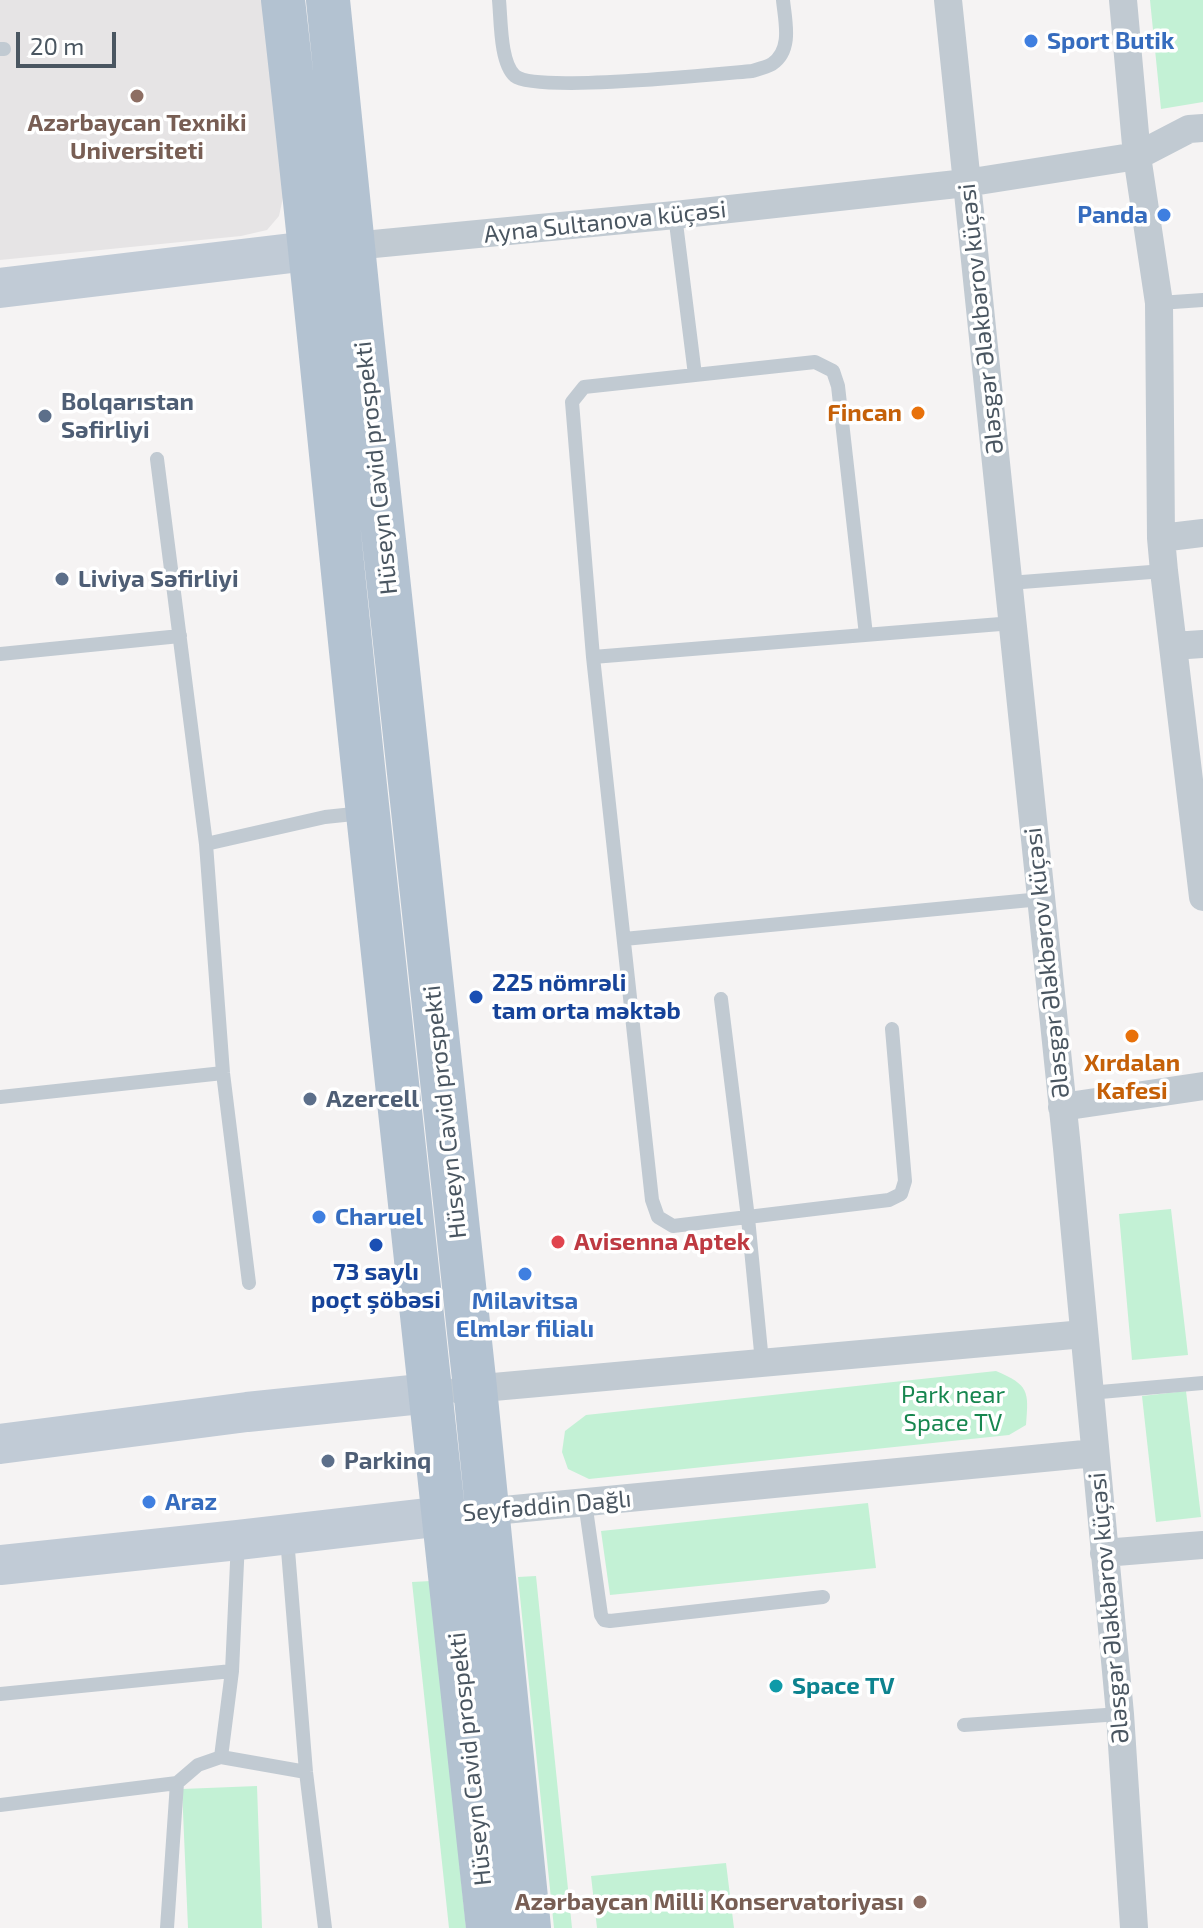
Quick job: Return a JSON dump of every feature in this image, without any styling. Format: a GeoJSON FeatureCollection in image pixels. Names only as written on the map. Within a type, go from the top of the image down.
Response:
{"type":"FeatureCollection","features":[{"type":"Feature","properties":{"kind":"main road"},"geometry":{"type":"LineString","coordinates":[[283,0],[327,201],[337,299]]}},
{"type":"Feature","properties":{"kind":"main road"},"geometry":{"type":"LineString","coordinates":[[327,201],[328,0]]}},
{"type":"Feature","properties":{"kind":"main road","name":"Hüseyn Cavid prospekti"},"geometry":{"type":"LineString","coordinates":[[337,299],[368,812],[488,1928]]}},
{"type":"Feature","properties":{"kind":"main road","name":"Hüseyn Cavid prospekti"},"geometry":{"type":"LineString","coordinates":[[337,299],[475,1388],[529,1928]]}},
{"type":"Feature","properties":{"kind":"street","name":"Ələsgər Ələkbərov küçəsi"},"geometry":{"type":"LineString","coordinates":[[948,0],[1084,1334],[1120,1714],[1134,1928]]}},
{"type":"Feature","properties":{"kind":"street"},"geometry":{"type":"LineString","coordinates":[[1123,0],[1137,156],[1159,303],[1161,538],[1203,897]]}},
{"type":"Feature","properties":{"kind":"street","name":"Ayna Sultanova küçəsi"},"geometry":{"type":"LineString","coordinates":[[0,288],[332,248],[966,183],[1137,156],[1189,129],[1203,128]]}},
{"type":"Feature","properties":{"kind":"street"},"geometry":{"type":"LineString","coordinates":[[1161,538],[1203,533]]}},
{"type":"Feature","properties":{"kind":"street"},"geometry":{"type":"LineString","coordinates":[[1173,646],[1203,644]]}},
{"type":"Feature","properties":{"kind":"street"},"geometry":{"type":"LineString","coordinates":[[1062,1107],[1203,1086]]}},
{"type":"Feature","properties":{"kind":"street"},"geometry":{"type":"LineString","coordinates":[[0,1444],[247,1412],[475,1388],[1084,1334]]}},
{"type":"Feature","properties":{"kind":"street","name":"Seyfəddin Dağlı"},"geometry":{"type":"LineString","coordinates":[[0,1565],[444,1516],[1095,1453]]}},
{"type":"Feature","properties":{"kind":"street"},"geometry":{"type":"LineString","coordinates":[[1104,1553],[1203,1545]]}},
{"type":"Feature","properties":{"kind":"lane"},"geometry":{"type":"LineString","coordinates":[[499,0],[505,59],[509,69],[517,78],[532,82],[606,82],[752,71],[771,65],[782,54],[786,38],[783,0]]}},
{"type":"Feature","properties":{"kind":"lane"},"geometry":{"type":"LineString","coordinates":[[675,215],[695,375]]}},
{"type":"Feature","properties":{"kind":"lane"},"geometry":{"type":"LineString","coordinates":[[1159,303],[1203,300]]}},
{"type":"Feature","properties":{"kind":"lane"},"geometry":{"type":"LineString","coordinates":[[866,635],[838,386],[833,371],[815,362],[584,387],[572,402],[593,657],[652,1200],[658,1217],[673,1226],[889,1200],[901,1194],[905,1181],[892,1029]]}},
{"type":"Feature","properties":{"kind":"lane"},"geometry":{"type":"LineString","coordinates":[[157,459],[206,844],[223,1073],[249,1283]]}},
{"type":"Feature","properties":{"kind":"lane"},"geometry":{"type":"LineString","coordinates":[[1009,583],[1164,571]]}},
{"type":"Feature","properties":{"kind":"lane"},"geometry":{"type":"LineString","coordinates":[[593,657],[1013,623]]}},
{"type":"Feature","properties":{"kind":"lane"},"geometry":{"type":"LineString","coordinates":[[0,654],[180,636]]}},
{"type":"Feature","properties":{"kind":"lane"},"geometry":{"type":"LineString","coordinates":[[206,844],[325,817],[368,812]]}},
{"type":"Feature","properties":{"kind":"lane"},"geometry":{"type":"LineString","coordinates":[[624,939],[1041,899]]}},
{"type":"Feature","properties":{"kind":"lane"},"geometry":{"type":"LineString","coordinates":[[721,999],[762,1362]]}},
{"type":"Feature","properties":{"kind":"lane"},"geometry":{"type":"LineString","coordinates":[[0,1097],[223,1073]]}},
{"type":"Feature","properties":{"kind":"lane"},"geometry":{"type":"LineString","coordinates":[[1089,1393],[1203,1383]]}},
{"type":"Feature","properties":{"kind":"lane"},"geometry":{"type":"LineString","coordinates":[[585,1502],[604,1620],[823,1597]]}},
{"type":"Feature","properties":{"kind":"lane"},"geometry":{"type":"LineString","coordinates":[[287,1534],[306,1772],[325,1928]]}},
{"type":"Feature","properties":{"kind":"lane"},"geometry":{"type":"LineString","coordinates":[[221,1757],[232,1671],[238,1540]]}},
{"type":"Feature","properties":{"kind":"lane"},"geometry":{"type":"LineString","coordinates":[[0,1694],[232,1671]]}},
{"type":"Feature","properties":{"kind":"lane"},"geometry":{"type":"LineString","coordinates":[[964,1725],[1120,1714]]}},
{"type":"Feature","properties":{"kind":"lane"},"geometry":{"type":"LineString","coordinates":[[0,1805],[177,1783],[198,1765],[221,1757],[306,1772]]}},
{"type":"Feature","properties":{"kind":"lane"},"geometry":{"type":"LineString","coordinates":[[167,1928],[177,1783]]}},
{"type":"Feature","properties":{"kind":"shaded area","name":"Azərbaycan Texniki Universiteti"},"geometry":{"type":"Polygon","coordinates":[[[0,0],[264,0],[284,193],[279,216],[267,230],[241,236],[0,260],[0,0]]]}},
{"type":"Feature","properties":{"kind":"green space"},"geometry":{"type":"Polygon","coordinates":[[[1150,0],[1203,0],[1203,102],[1161,109],[1150,0]]]}},
{"type":"Feature","properties":{"kind":"green space"},"geometry":{"type":"Polygon","coordinates":[[[1171,1209],[1188,1355],[1132,1360],[1119,1214],[1171,1209]]]}},
{"type":"Feature","properties":{"kind":"green space","name":"Park near Space TV"},"geometry":{"type":"Polygon","coordinates":[[[996,1371],[1021,1385],[1027,1397],[1026,1425],[1009,1435],[589,1479],[568,1469],[562,1452],[565,1431],[586,1415],[996,1371]]]}},
{"type":"Feature","properties":{"kind":"green space"},"geometry":{"type":"Polygon","coordinates":[[[1186,1391],[1201,1517],[1156,1522],[1142,1396],[1186,1391]]]}},
{"type":"Feature","properties":{"kind":"green space"},"geometry":{"type":"Polygon","coordinates":[[[868,1503],[876,1568],[610,1595],[601,1531],[868,1503]]]}},
{"type":"Feature","properties":{"kind":"green space"},"geometry":{"type":"Polygon","coordinates":[[[536,1576],[572,1928],[554,1928],[518,1577],[536,1576]]]}},
{"type":"Feature","properties":{"kind":"green space"},"geometry":{"type":"Polygon","coordinates":[[[431,1581],[466,1928],[449,1928],[412,1582],[431,1581]]]}},
{"type":"Feature","properties":{"kind":"green space"},"geometry":{"type":"Polygon","coordinates":[[[257,1786],[262,1928],[188,1928],[182,1789],[257,1786]]]}},
{"type":"Feature","properties":{"kind":"green space"},"geometry":{"type":"Polygon","coordinates":[[[726,1863],[734,1928],[597,1928],[591,1876],[726,1863]]]}},
{"type":"Feature","properties":{"kind":"place","name":"Sport Butik"},"geometry":{"type":"Point","coordinates":[1031,41]}},
{"type":"Feature","properties":{"kind":"place","name":"Azərbaycan Texniki Universiteti"},"geometry":{"type":"Point","coordinates":[137,96]}},
{"type":"Feature","properties":{"kind":"place","name":"Panda"},"geometry":{"type":"Point","coordinates":[1164,215]}},
{"type":"Feature","properties":{"kind":"place","name":"Fincan"},"geometry":{"type":"Point","coordinates":[918,413]}},
{"type":"Feature","properties":{"kind":"place","name":"Bolqarıstan Səfirliyi"},"geometry":{"type":"Point","coordinates":[45,416]}},
{"type":"Feature","properties":{"kind":"place","name":"Liviya Səfirliyi"},"geometry":{"type":"Point","coordinates":[62,579]}},
{"type":"Feature","properties":{"kind":"place","name":"225 nömrəli tam orta məktəb"},"geometry":{"type":"Point","coordinates":[476,997]}},
{"type":"Feature","properties":{"kind":"place","name":"Xırdalan Kafesi"},"geometry":{"type":"Point","coordinates":[1132,1036]}},
{"type":"Feature","properties":{"kind":"place","name":"Azercell"},"geometry":{"type":"Point","coordinates":[310,1099]}},
{"type":"Feature","properties":{"kind":"place","name":"Charuel"},"geometry":{"type":"Point","coordinates":[319,1217]}},
{"type":"Feature","properties":{"kind":"place","name":"Avisenna Aptek"},"geometry":{"type":"Point","coordinates":[558,1242]}},
{"type":"Feature","properties":{"kind":"place","name":"73 saylı poçt şöbəsi"},"geometry":{"type":"Point","coordinates":[376,1245]}},
{"type":"Feature","properties":{"kind":"place","name":"Milavitsa Elmlər filialı"},"geometry":{"type":"Point","coordinates":[525,1274]}},
{"type":"Feature","properties":{"kind":"place","name":"Parkinq"},"geometry":{"type":"Point","coordinates":[328,1461]}},
{"type":"Feature","properties":{"kind":"place","name":"Araz"},"geometry":{"type":"Point","coordinates":[149,1502]}},
{"type":"Feature","properties":{"kind":"place","name":"Space TV"},"geometry":{"type":"Point","coordinates":[776,1686]}},
{"type":"Feature","properties":{"kind":"place","name":"Azərbaycan Milli Konservatoriyası"},"geometry":{"type":"Point","coordinates":[920,1902]}}]}
